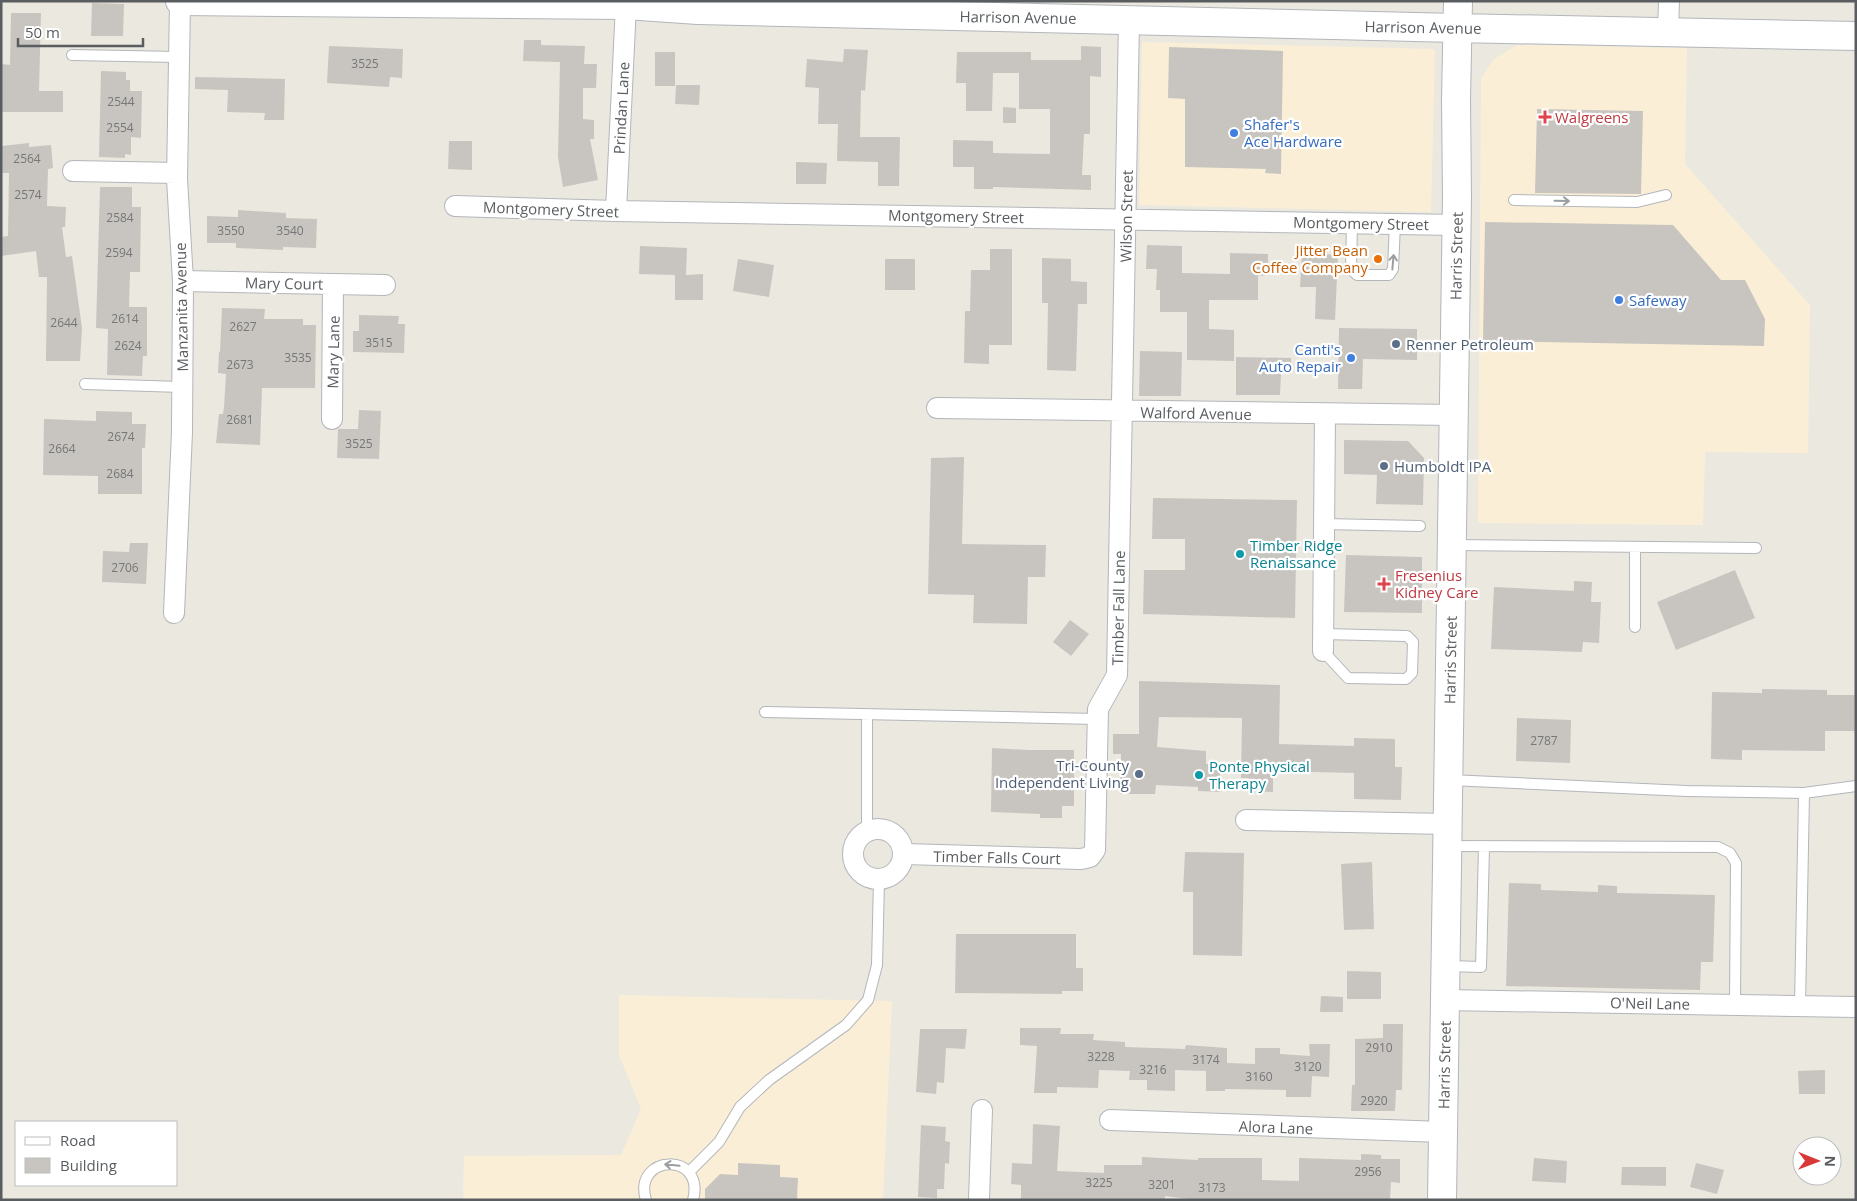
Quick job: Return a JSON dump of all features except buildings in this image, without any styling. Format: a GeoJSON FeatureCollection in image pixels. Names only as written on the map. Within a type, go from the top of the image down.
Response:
{"type":"FeatureCollection","features":[{"type":"Feature","properties":{"kind":"main road","name":"Harris Street"},"geometry":{"type":"LineString","coordinates":[[1442,1200],[1454,415],[1458,1]]}},
{"type":"Feature","properties":{"kind":"main road","name":"Harrison Avenue"},"geometry":{"type":"LineString","coordinates":[[180,2],[699,5],[951,9],[1129,20],[1856,36]]}},
{"type":"Feature","properties":{"kind":"street"},"geometry":{"type":"LineString","coordinates":[[1668,1],[1668,32]]}},
{"type":"Feature","properties":{"kind":"street","name":"Manzanita Avenue"},"geometry":{"type":"LineString","coordinates":[[174,613],[180,498],[182,387],[183,281],[177,173],[180,2]]}},
{"type":"Feature","properties":{"kind":"street","name":"Prindan Lane"},"geometry":{"type":"LineString","coordinates":[[616,211],[626,5]]}},
{"type":"Feature","properties":{"kind":"street","name":"Wilson Street"},"geometry":{"type":"LineString","coordinates":[[1121,412],[1129,20]]}},
{"type":"Feature","properties":{"kind":"street"},"geometry":{"type":"LineString","coordinates":[[73,172],[177,173]]}},
{"type":"Feature","properties":{"kind":"street","name":"Montgomery Street"},"geometry":{"type":"LineString","coordinates":[[455,206],[616,211],[1456,225]]}},
{"type":"Feature","properties":{"kind":"street","name":"Mary Court"},"geometry":{"type":"LineString","coordinates":[[183,281],[385,285]]}},
{"type":"Feature","properties":{"kind":"street","name":"Mary Lane"},"geometry":{"type":"LineString","coordinates":[[332,419],[333,284]]}},
{"type":"Feature","properties":{"kind":"street","name":"Walford Avenue"},"geometry":{"type":"LineString","coordinates":[[938,408],[1121,412],[1454,415]]}},
{"type":"Feature","properties":{"kind":"street","name":"Timber Fall Lane"},"geometry":{"type":"LineString","coordinates":[[1090,858],[1094,850],[1098,709],[1117,675],[1121,412]]}},
{"type":"Feature","properties":{"kind":"street"},"geometry":{"type":"LineString","coordinates":[[1323,642],[1325,414]]}},
{"type":"Feature","properties":{"kind":"street"},"geometry":{"type":"LineString","coordinates":[[1246,820],[1448,835]]}},
{"type":"Feature","properties":{"kind":"street"},"geometry":{"type":"LineString","coordinates":[[875,828],[892,832],[898,838],[904,854],[899,869],[894,874],[879,880],[863,875],[853,860],[852,852],[860,836],[875,828]]}},
{"type":"Feature","properties":{"kind":"street","name":"Timber Falls Court"},"geometry":{"type":"LineString","coordinates":[[904,854],[1090,858]]}},
{"type":"Feature","properties":{"kind":"street","name":"O'Neil Lane"},"geometry":{"type":"LineString","coordinates":[[1445,1000],[1856,1007]]}},
{"type":"Feature","properties":{"kind":"street"},"geometry":{"type":"LineString","coordinates":[[979,1200],[982,1110]]}},
{"type":"Feature","properties":{"kind":"street","name":"Alora Lane"},"geometry":{"type":"LineString","coordinates":[[1110,1120],[1442,1132]]}},
{"type":"Feature","properties":{"kind":"lane"},"geometry":{"type":"LineString","coordinates":[[72,55],[179,57]]}},
{"type":"Feature","properties":{"kind":"lane"},"geometry":{"type":"LineString","coordinates":[[1514,200],[1637,202],[1666,195]]}},
{"type":"Feature","properties":{"kind":"lane"},"geometry":{"type":"LineString","coordinates":[[1352,223],[1351,269],[1357,275],[1389,275],[1393,270],[1395,224]]}},
{"type":"Feature","properties":{"kind":"lane"},"geometry":{"type":"LineString","coordinates":[[85,384],[182,387]]}},
{"type":"Feature","properties":{"kind":"lane"},"geometry":{"type":"LineString","coordinates":[[1324,524],[1420,526]]}},
{"type":"Feature","properties":{"kind":"lane"},"geometry":{"type":"LineString","coordinates":[[1452,545],[1756,548]]}},
{"type":"Feature","properties":{"kind":"lane"},"geometry":{"type":"LineString","coordinates":[[1635,547],[1635,627]]}},
{"type":"Feature","properties":{"kind":"lane"},"geometry":{"type":"LineString","coordinates":[[1406,636],[1413,642],[1412,673],[1406,679],[1348,678],[1323,642],[1406,636]]}},
{"type":"Feature","properties":{"kind":"lane"},"geometry":{"type":"LineString","coordinates":[[765,712],[1097,719]]}},
{"type":"Feature","properties":{"kind":"lane"},"geometry":{"type":"LineString","coordinates":[[867,715],[867,831]]}},
{"type":"Feature","properties":{"kind":"lane"},"geometry":{"type":"LineString","coordinates":[[1448,780],[1688,791],[1804,793],[1856,786]]}},
{"type":"Feature","properties":{"kind":"lane"},"geometry":{"type":"LineString","coordinates":[[1800,1006],[1804,793]]}},
{"type":"Feature","properties":{"kind":"lane"},"geometry":{"type":"LineString","coordinates":[[1448,835],[1484,847],[1718,847],[1730,853],[1736,863],[1734,1004]]}},
{"type":"Feature","properties":{"kind":"lane"},"geometry":{"type":"LineString","coordinates":[[1446,966],[1481,966],[1484,847]]}},
{"type":"Feature","properties":{"kind":"lane"},"geometry":{"type":"LineString","coordinates":[[689,1172],[719,1142],[740,1108],[769,1080],[846,1025],[868,1000],[877,965],[879,880]]}},
{"type":"Feature","properties":{"kind":"lane"},"geometry":{"type":"LineString","coordinates":[[646,1200],[644,1182],[648,1174],[654,1168],[670,1163],[678,1165],[689,1172],[694,1183],[695,1192],[693,1200]]}},
{"type":"Feature","properties":{"kind":"shaded area"},"geometry":{"type":"Polygon","coordinates":[[[1142,42],[1435,49],[1431,212],[1139,205],[1142,42]]]}},
{"type":"Feature","properties":{"kind":"shaded area"},"geometry":{"type":"Polygon","coordinates":[[[1517,45],[1687,48],[1685,164],[1810,305],[1808,453],[1705,452],[1703,525],[1478,523],[1481,78],[1494,59],[1517,45]]]}},
{"type":"Feature","properties":{"kind":"shaded area"},"geometry":{"type":"Polygon","coordinates":[[[619,995],[892,1001],[883,1200],[463,1200],[464,1156],[621,1155],[641,1109],[619,1055],[619,995]]]}},
{"type":"Feature","properties":{"kind":"place","name":"Walgreens"},"geometry":{"type":"Point","coordinates":[1545,117]}},
{"type":"Feature","properties":{"kind":"place","name":"Shafer's Ace Hardware"},"geometry":{"type":"Point","coordinates":[1234,133]}},
{"type":"Feature","properties":{"kind":"place","name":"Jitter Bean Coffee Company"},"geometry":{"type":"Point","coordinates":[1378,259]}},
{"type":"Feature","properties":{"kind":"place","name":"Safeway"},"geometry":{"type":"Point","coordinates":[1619,300]}},
{"type":"Feature","properties":{"kind":"place","name":"Renner Petroleum"},"geometry":{"type":"Point","coordinates":[1396,344]}},
{"type":"Feature","properties":{"kind":"place","name":"Canti's Auto Repair"},"geometry":{"type":"Point","coordinates":[1351,358]}},
{"type":"Feature","properties":{"kind":"place","name":"Humboldt IPA"},"geometry":{"type":"Point","coordinates":[1384,466]}},
{"type":"Feature","properties":{"kind":"place","name":"Timber Ridge Renaissance"},"geometry":{"type":"Point","coordinates":[1240,554]}},
{"type":"Feature","properties":{"kind":"place","name":"Fresenius Kidney Care"},"geometry":{"type":"Point","coordinates":[1384,584]}},
{"type":"Feature","properties":{"kind":"place","name":"Tri-County Independent Living"},"geometry":{"type":"Point","coordinates":[1139,774]}},
{"type":"Feature","properties":{"kind":"place","name":"Ponte Physical Therapy"},"geometry":{"type":"Point","coordinates":[1199,775]}}]}
